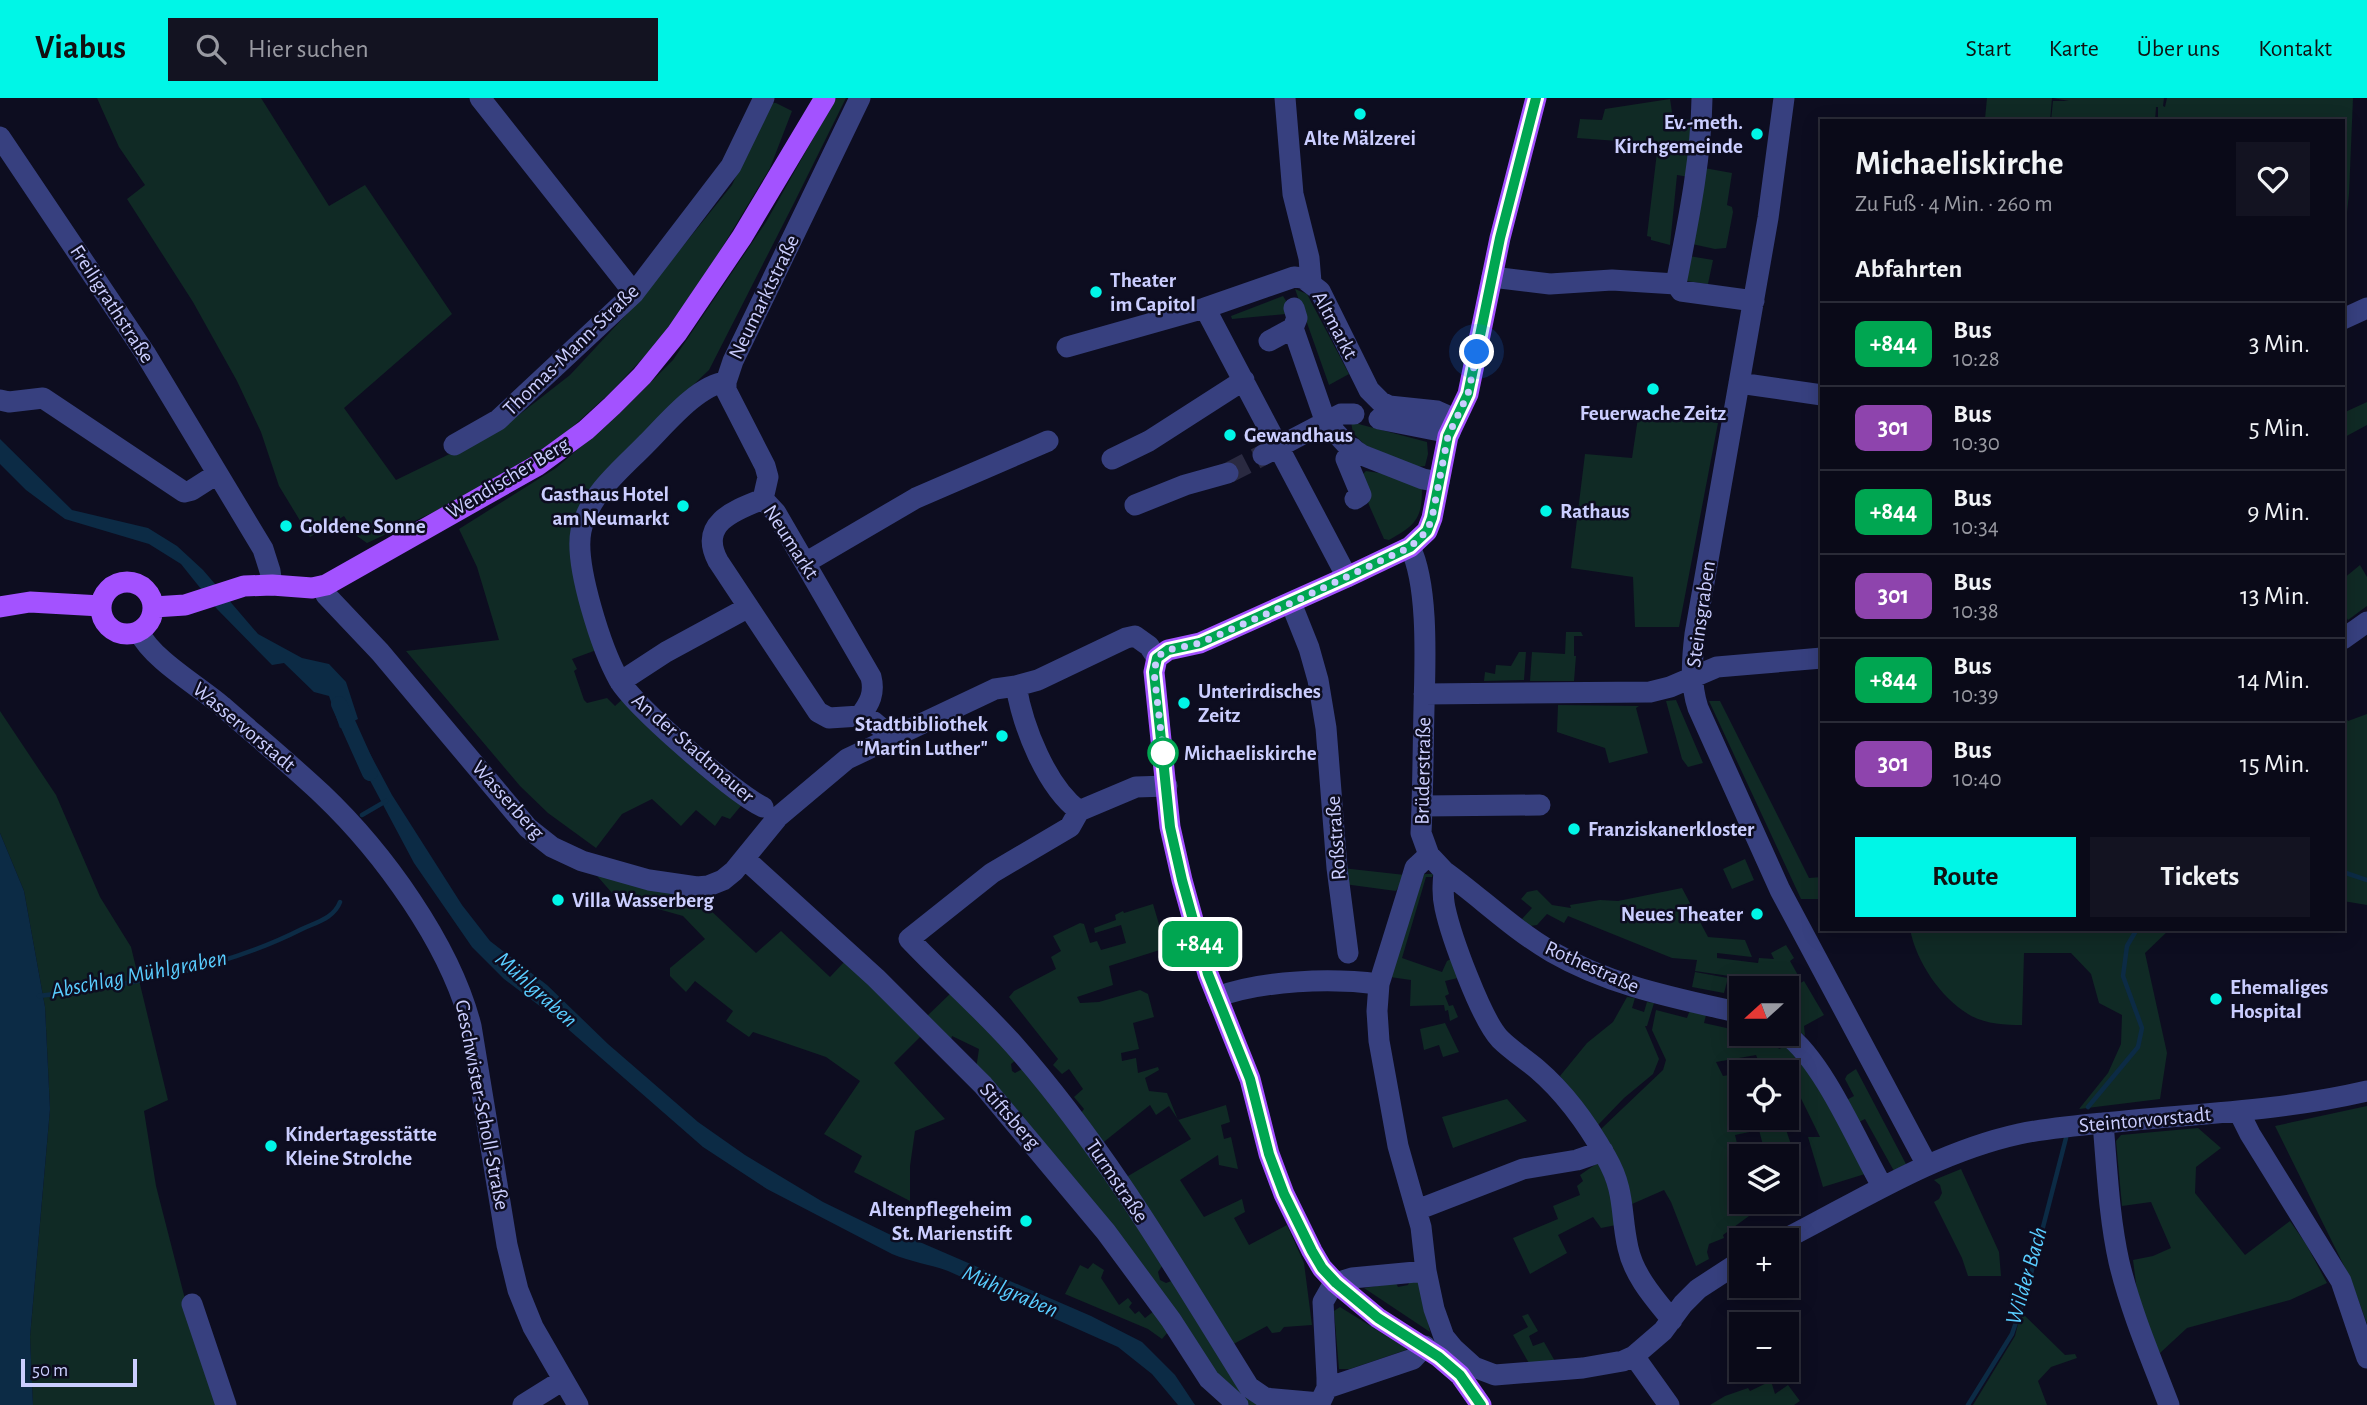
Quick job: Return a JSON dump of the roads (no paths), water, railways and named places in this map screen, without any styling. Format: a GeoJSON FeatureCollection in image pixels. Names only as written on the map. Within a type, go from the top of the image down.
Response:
{"type":"FeatureCollection","features":[{"type":"Feature","properties":{"kind":"main road","name":"Wendischer Berg"},"geometry":{"type":"LineString","coordinates":[[154,607],[177,606],[244,586],[322,586],[538,465],[586,429],[642,376],[677,333],[742,237],[825,98]]}},
{"type":"Feature","properties":{"kind":"main road"},"geometry":{"type":"LineString","coordinates":[[1481,1405],[1460,1375],[1425,1346],[1378,1318],[1322,1268],[1280,1185],[1269,1154],[1250,1079],[1208,974],[1182,880],[1170,827],[1154,672],[1157,658],[1168,650],[1200,643],[1291,603],[1414,545],[1427,531],[1452,426],[1468,394],[1492,277],[1536,98]]}},
{"type":"Feature","properties":{"kind":"main road"},"geometry":{"type":"LineString","coordinates":[[132,582],[148,590],[154,607],[151,620],[139,632],[129,634],[115,631],[104,621],[101,606],[108,590],[115,584],[132,582]]}},
{"type":"Feature","properties":{"kind":"main road"},"geometry":{"type":"LineString","coordinates":[[0,607],[30,603],[101,606]]}},
{"type":"Feature","properties":{"kind":"street"},"geometry":{"type":"LineString","coordinates":[[480,98],[634,293]]}},
{"type":"Feature","properties":{"kind":"street","name":"Thomas-Mann-Straße"},"geometry":{"type":"LineString","coordinates":[[454,445],[498,420],[634,293],[731,166],[764,98]]}},
{"type":"Feature","properties":{"kind":"street","name":"Neumarktstraße"},"geometry":{"type":"LineString","coordinates":[[770,506],[765,466],[726,390],[726,382],[733,361],[860,98]]}},
{"type":"Feature","properties":{"kind":"street"},"geometry":{"type":"LineString","coordinates":[[1285,98],[1293,194],[1309,258],[1311,282]]}},
{"type":"Feature","properties":{"kind":"street"},"geometry":{"type":"LineString","coordinates":[[1702,98],[1696,180],[1676,284],[1681,291],[1754,301]]}},
{"type":"Feature","properties":{"kind":"street","name":"Steinsgraben"},"geometry":{"type":"LineString","coordinates":[[1784,98],[1754,301],[1695,634],[1692,677],[1698,708],[1780,890],[1927,1166]]}},
{"type":"Feature","properties":{"kind":"street","name":"Freiligrathstraße"},"geometry":{"type":"LineString","coordinates":[[0,138],[145,353],[263,549],[269,564],[272,585]]}},
{"type":"Feature","properties":{"kind":"street","name":"Altmarkt"},"geometry":{"type":"LineString","coordinates":[[1067,347],[1205,308],[1294,277],[1303,278],[1321,291],[1369,390],[1381,402],[1372,414]]}},
{"type":"Feature","properties":{"kind":"street"},"geometry":{"type":"LineString","coordinates":[[1492,277],[1550,284],[1612,279],[1676,284]]}},
{"type":"Feature","properties":{"kind":"street"},"geometry":{"type":"LineString","coordinates":[[1205,308],[1244,380],[1271,451],[1347,577]]}},
{"type":"Feature","properties":{"kind":"street"},"geometry":{"type":"LineString","coordinates":[[2345,318],[2367,308]]}},
{"type":"Feature","properties":{"kind":"street"},"geometry":{"type":"LineString","coordinates":[[1269,341],[1294,318],[1296,369],[1345,458],[1361,495],[1355,499]]}},
{"type":"Feature","properties":{"kind":"street"},"geometry":{"type":"LineString","coordinates":[[1112,459],[1149,441],[1244,380]]}},
{"type":"Feature","properties":{"kind":"street","name":"An der Stadtmauer"},"geometry":{"type":"LineString","coordinates":[[726,382],[713,383],[703,391],[624,467],[588,511],[581,532],[581,556],[588,595],[610,660],[621,682],[666,729],[736,789],[770,812]]}},
{"type":"Feature","properties":{"kind":"street"},"geometry":{"type":"LineString","coordinates":[[1739,383],[1820,395]]}},
{"type":"Feature","properties":{"kind":"street"},"geometry":{"type":"LineString","coordinates":[[0,400],[9,402],[43,398],[184,492],[217,474]]}},
{"type":"Feature","properties":{"kind":"street"},"geometry":{"type":"LineString","coordinates":[[1271,451],[1341,414],[1372,414],[1452,426]]}},
{"type":"Feature","properties":{"kind":"street"},"geometry":{"type":"LineString","coordinates":[[805,563],[916,498],[1048,441]]}},
{"type":"Feature","properties":{"kind":"street"},"geometry":{"type":"LineString","coordinates":[[1345,458],[1384,465],[1439,482]]}},
{"type":"Feature","properties":{"kind":"street"},"geometry":{"type":"LineString","coordinates":[[1135,505],[1185,485],[1228,473]]}},
{"type":"Feature","properties":{"kind":"street","name":"Neumarkt"},"geometry":{"type":"LineString","coordinates":[[770,506],[872,680],[873,693],[869,705],[860,716],[829,718],[818,712],[747,608],[714,552],[712,541],[718,523],[727,514],[770,506]]}},
{"type":"Feature","properties":{"kind":"street","name":"Brüderstraße"},"geometry":{"type":"LineString","coordinates":[[1414,545],[1425,662],[1421,833],[1437,863],[1415,868],[1379,984],[1379,1041],[1398,1146],[1422,1227],[1426,1271],[1434,1309],[1444,1337],[1463,1359],[1484,1372],[1495,1375]]}},
{"type":"Feature","properties":{"kind":"street","name":"Wasserberg"},"geometry":{"type":"LineString","coordinates":[[322,586],[326,595],[380,652],[528,828],[552,848],[593,864],[649,880],[697,887],[723,880],[745,859],[770,812]]}},
{"type":"Feature","properties":{"kind":"street","name":"Roßstraße"},"geometry":{"type":"LineString","coordinates":[[1291,603],[1315,670],[1326,727],[1348,953]]}},
{"type":"Feature","properties":{"kind":"street"},"geometry":{"type":"LineString","coordinates":[[621,682],[666,652],[747,608]]}},
{"type":"Feature","properties":{"kind":"street"},"geometry":{"type":"LineString","coordinates":[[2345,638],[2367,622]]}},
{"type":"Feature","properties":{"kind":"street","name":"Wasservorstadt"},"geometry":{"type":"LineString","coordinates":[[139,632],[155,654],[202,689],[293,767],[350,823]]}},
{"type":"Feature","properties":{"kind":"street"},"geometry":{"type":"LineString","coordinates":[[770,812],[847,759],[995,689],[1038,680],[1126,638],[1143,634],[1157,658]]}},
{"type":"Feature","properties":{"kind":"street"},"geometry":{"type":"LineString","coordinates":[[1424,694],[1650,692],[1670,687],[1717,667],[1820,658]]}},
{"type":"Feature","properties":{"kind":"street"},"geometry":{"type":"LineString","coordinates":[[1016,686],[1019,703],[1052,782],[1064,800],[1079,811],[1136,787],[1167,793]]}},
{"type":"Feature","properties":{"kind":"street"},"geometry":{"type":"LineString","coordinates":[[860,716],[874,722],[893,738]]}},
{"type":"Feature","properties":{"kind":"street"},"geometry":{"type":"LineString","coordinates":[[1422,806],[1540,805]]}},
{"type":"Feature","properties":{"kind":"street","name":"Turmstraße"},"geometry":{"type":"LineString","coordinates":[[1079,811],[1070,827],[992,873],[909,939],[1014,1045],[1087,1136],[1158,1240],[1249,1387],[1265,1398],[1322,1399]]}},
{"type":"Feature","properties":{"kind":"street","name":"Geschwister-Scholl-Straße"},"geometry":{"type":"LineString","coordinates":[[350,823],[374,851],[423,920],[448,962],[465,1001],[481,1078],[507,1245],[518,1290],[533,1327],[578,1405]]}},
{"type":"Feature","properties":{"kind":"street","name":"Stiftsberg"},"geometry":{"type":"LineString","coordinates":[[745,859],[876,978],[983,1085],[1106,1232],[1171,1320],[1209,1379],[1238,1405]]}},
{"type":"Feature","properties":{"kind":"street"},"geometry":{"type":"LineString","coordinates":[[1437,863],[1444,906],[1466,969],[1492,1029],[1551,1083],[1579,1115],[1603,1151],[1621,1190],[1628,1248],[1635,1267],[1647,1289],[1672,1321]]}},
{"type":"Feature","properties":{"kind":"street","name":"Rothestraße"},"geometry":{"type":"LineString","coordinates":[[1437,863],[1552,952],[1627,985],[1729,1010]]}},
{"type":"Feature","properties":{"kind":"street"},"geometry":{"type":"LineString","coordinates":[[1217,997],[1278,985],[1350,981],[1379,984]]}},
{"type":"Feature","properties":{"kind":"street"},"geometry":{"type":"LineString","coordinates":[[1799,1046],[1821,1074],[1882,1186]]}},
{"type":"Feature","properties":{"kind":"street","name":"Steintorvorstadt"},"geometry":{"type":"LineString","coordinates":[[1799,1231],[1882,1186],[1927,1166],[2016,1135],[2057,1128],[2239,1112],[2367,1091]]}},
{"type":"Feature","properties":{"kind":"street"},"geometry":{"type":"LineString","coordinates":[[2239,1112],[2249,1134],[2267,1158],[2340,1281],[2367,1358]]}},
{"type":"Feature","properties":{"kind":"street"},"geometry":{"type":"LineString","coordinates":[[2099,1124],[2119,1262],[2137,1323],[2169,1405]]}},
{"type":"Feature","properties":{"kind":"street"},"geometry":{"type":"LineString","coordinates":[[1417,1210],[1523,1169],[1577,1160],[1603,1151]]}},
{"type":"Feature","properties":{"kind":"street"},"geometry":{"type":"LineString","coordinates":[[1487,1405],[1489,1389],[1495,1375],[1583,1368],[1612,1364],[1634,1356],[1672,1321],[1683,1304],[1698,1289],[1729,1269]]}},
{"type":"Feature","properties":{"kind":"street"},"geometry":{"type":"LineString","coordinates":[[1425,1346],[1413,1359],[1322,1399],[1323,1302],[1326,1293],[1336,1283],[1352,1278],[1426,1271]]}},
{"type":"Feature","properties":{"kind":"street"},"geometry":{"type":"LineString","coordinates":[[192,1304],[226,1405]]}},
{"type":"Feature","properties":{"kind":"street"},"geometry":{"type":"LineString","coordinates":[[1634,1356],[1669,1405]]}},
{"type":"Feature","properties":{"kind":"street"},"geometry":{"type":"LineString","coordinates":[[523,1405],[563,1380]]}},
{"type":"Feature","properties":{"kind":"water"},"geometry":{"type":"Polygon","coordinates":[[[0,439],[72,510],[148,528],[177,546],[203,570],[258,634],[302,658],[329,664],[346,682],[358,719],[340,728],[329,696],[314,692],[284,663],[272,665],[217,609],[181,564],[149,544],[65,519],[26,490],[0,464],[0,439]]]}},
{"type":"Feature","properties":{"kind":"water"},"geometry":{"type":"Polygon","coordinates":[[[368,750],[392,795],[462,905],[490,941],[547,985],[608,1044],[698,1122],[745,1155],[823,1202],[895,1237],[898,1233],[1091,1316],[1142,1342],[1175,1375],[1195,1405],[1178,1405],[1152,1374],[1118,1347],[948,1271],[892,1254],[767,1189],[703,1147],[553,1016],[504,979],[472,947],[414,863],[357,756],[368,750]]]}},
{"type":"Feature","properties":{"kind":"water"},"geometry":{"type":"Polygon","coordinates":[[[0,833],[24,891],[45,1007],[50,1109],[30,1337],[33,1405],[0,1405],[0,833]]]}},
{"type":"Feature","properties":{"kind":"waterway","name":"Mühlgraben"},"geometry":{"type":"LineString","coordinates":[[339,704],[370,773]]}},
{"type":"Feature","properties":{"kind":"waterway","name":"Abschlag Mühlgraben"},"geometry":{"type":"LineString","coordinates":[[362,815],[386,801]]}},
{"type":"Feature","properties":{"kind":"waterway","name":"Wilder Bach"},"geometry":{"type":"LineString","coordinates":[[2345,873],[2367,880]]}},
{"type":"Feature","properties":{"kind":"waterway","name":"Abschlag Mühlgraben"},"geometry":{"type":"LineString","coordinates":[[39,996],[140,981],[207,965],[271,943],[324,919],[334,912],[340,902]]}},
{"type":"Feature","properties":{"kind":"waterway","name":"Wilder Bach"},"geometry":{"type":"LineString","coordinates":[[2088,1107],[2138,1047],[2142,1028],[2123,976],[2127,946],[2136,931]]}},
{"type":"Feature","properties":{"kind":"waterway","name":"Wilder Bach"},"geometry":{"type":"LineString","coordinates":[[1968,1405],[2012,1334],[2026,1293],[2066,1138]]}},
{"type":"Feature","properties":{"kind":"tunnel"},"geometry":{"type":"LineString","coordinates":[[1228,473],[1263,455]]}},
{"type":"Feature","properties":{"kind":"place","name":"Alte Mälzerei"},"geometry":{"type":"Point","coordinates":[1360,114]}},
{"type":"Feature","properties":{"kind":"place","name":"Ev.-meth. Kirchgemeinde"},"geometry":{"type":"Point","coordinates":[1757,134]}},
{"type":"Feature","properties":{"kind":"place","name":"Theater im Capitol"},"geometry":{"type":"Point","coordinates":[1096,292]}},
{"type":"Feature","properties":{"kind":"place","name":"Feuerwache Zeitz"},"geometry":{"type":"Point","coordinates":[1653,389]}},
{"type":"Feature","properties":{"kind":"place","name":"Gewandhaus"},"geometry":{"type":"Point","coordinates":[1230,435]}},
{"type":"Feature","properties":{"kind":"place","name":"Gasthaus Hotel am Neumarkt"},"geometry":{"type":"Point","coordinates":[683,506]}},
{"type":"Feature","properties":{"kind":"place","name":"Rathaus"},"geometry":{"type":"Point","coordinates":[1546,511]}},
{"type":"Feature","properties":{"kind":"place","name":"Goldene Sonne"},"geometry":{"type":"Point","coordinates":[286,526]}},
{"type":"Feature","properties":{"kind":"place","name":"Unterirdisches Zeitz"},"geometry":{"type":"Point","coordinates":[1184,703]}},
{"type":"Feature","properties":{"kind":"place","name":"Stadtbibliothek \"Martin Luther\""},"geometry":{"type":"Point","coordinates":[1002,736]}},
{"type":"Feature","properties":{"kind":"place","name":"Michaeliskirche"},"geometry":{"type":"Point","coordinates":[1163,753]}},
{"type":"Feature","properties":{"kind":"place","name":"Franziskanerkloster"},"geometry":{"type":"Point","coordinates":[1574,829]}},
{"type":"Feature","properties":{"kind":"place","name":"Villa Wasserberg"},"geometry":{"type":"Point","coordinates":[558,900]}},
{"type":"Feature","properties":{"kind":"place","name":"Neues Theater"},"geometry":{"type":"Point","coordinates":[1757,914]}},
{"type":"Feature","properties":{"kind":"place","name":"Ehemaliges Hospital"},"geometry":{"type":"Point","coordinates":[2216,999]}},
{"type":"Feature","properties":{"kind":"place","name":"Kindertagesstätte Kleine Strolche"},"geometry":{"type":"Point","coordinates":[271,1146]}},
{"type":"Feature","properties":{"kind":"place","name":"Altenpflegeheim St. Marienstift"},"geometry":{"type":"Point","coordinates":[1026,1221]}}]}
